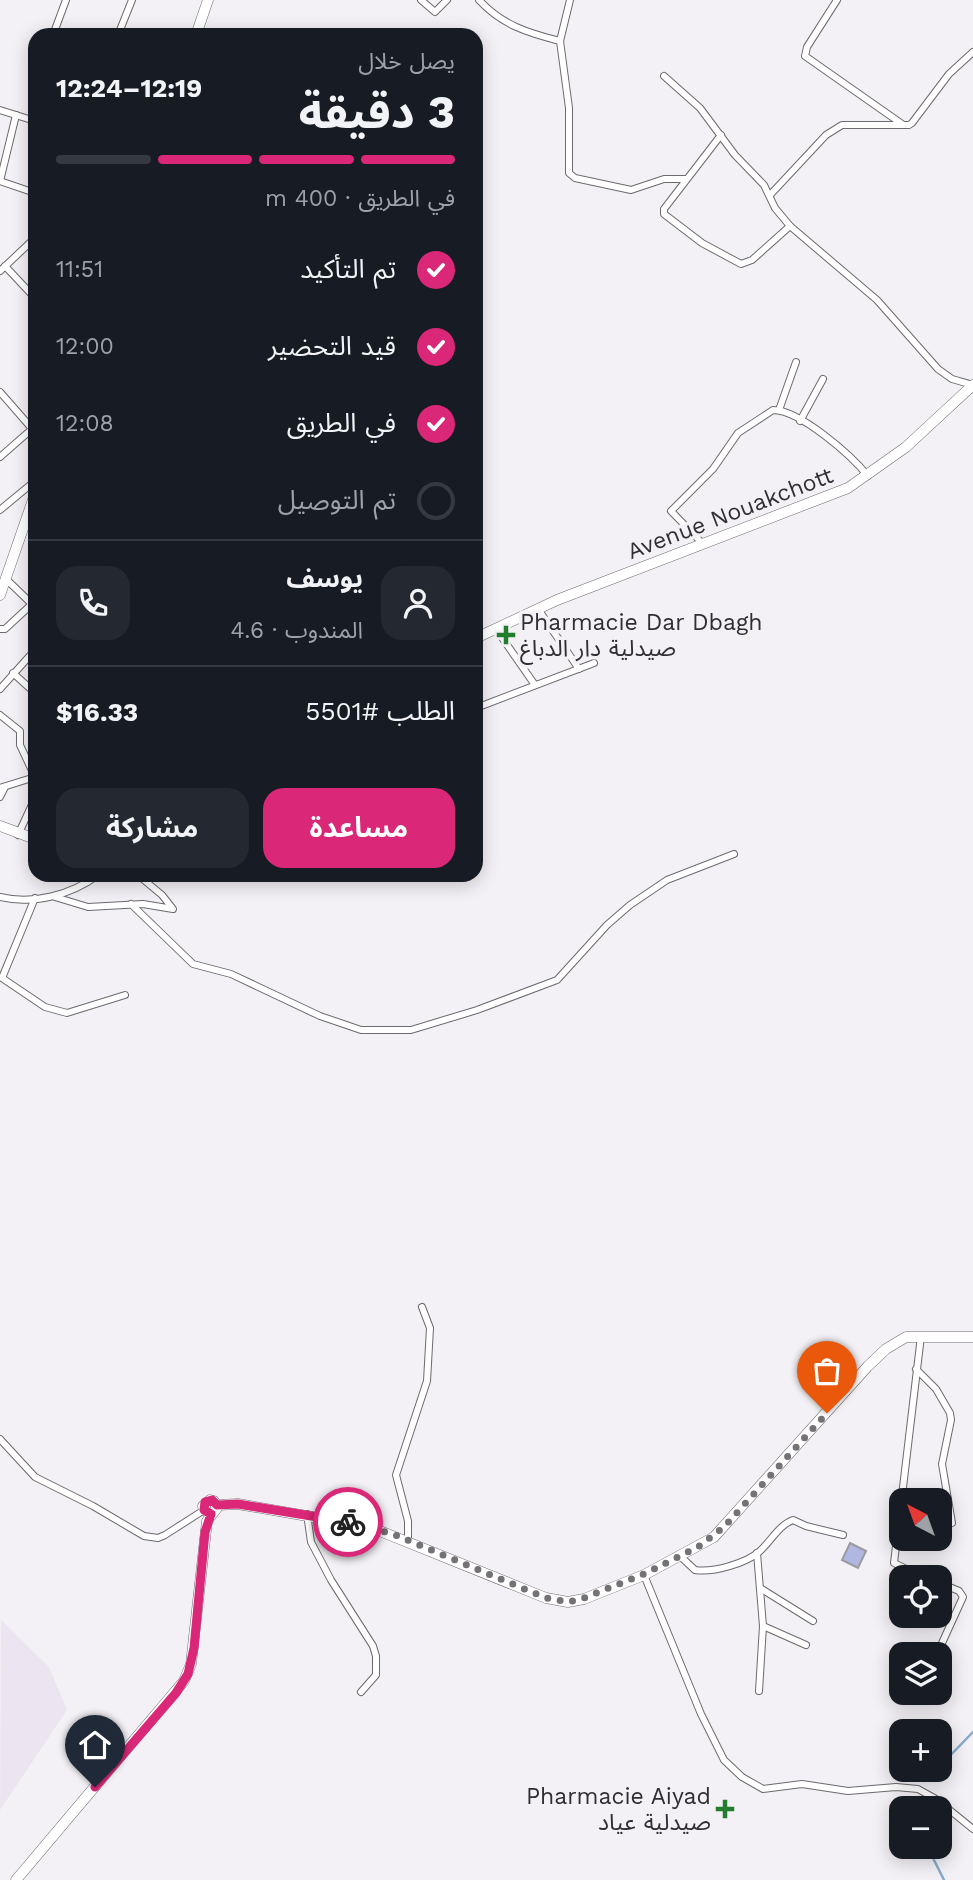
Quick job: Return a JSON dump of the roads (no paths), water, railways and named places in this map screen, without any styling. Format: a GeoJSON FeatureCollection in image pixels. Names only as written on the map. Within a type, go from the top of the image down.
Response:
{"type":"FeatureCollection","features":[{"type":"Feature","properties":{"kind":"street"},"geometry":{"type":"LineString","coordinates":[[121,28],[132,0]]}},
{"type":"Feature","properties":{"kind":"street"},"geometry":{"type":"LineString","coordinates":[[198,28],[208,0]]}},
{"type":"Feature","properties":{"kind":"street"},"geometry":{"type":"LineString","coordinates":[[421,0],[435,12],[447,0]]}},
{"type":"Feature","properties":{"kind":"street"},"geometry":{"type":"LineString","coordinates":[[479,0],[490,13],[510,26],[560,41]]}},
{"type":"Feature","properties":{"kind":"street"},"geometry":{"type":"LineString","coordinates":[[570,0],[560,41],[569,108],[567,160],[571,176],[631,190],[664,179],[685,179]]}},
{"type":"Feature","properties":{"kind":"street"},"geometry":{"type":"LineString","coordinates":[[837,0],[807,47],[805,56],[904,125]]}},
{"type":"Feature","properties":{"kind":"street"},"geometry":{"type":"LineString","coordinates":[[55,28],[63,1]]}},
{"type":"Feature","properties":{"kind":"street"},"geometry":{"type":"LineString","coordinates":[[770,195],[835,128],[849,123],[912,123],[949,75],[973,52]]}},
{"type":"Feature","properties":{"kind":"street"},"geometry":{"type":"LineString","coordinates":[[664,76],[700,108],[770,195],[775,208],[790,226],[877,300],[938,369],[952,379],[973,385]]}},
{"type":"Feature","properties":{"kind":"street"},"geometry":{"type":"LineString","coordinates":[[0,110],[28,119]]}},
{"type":"Feature","properties":{"kind":"street"},"geometry":{"type":"LineString","coordinates":[[16,115],[0,181],[28,191]]}},
{"type":"Feature","properties":{"kind":"street"},"geometry":{"type":"LineString","coordinates":[[721,135],[685,179],[664,209],[664,214],[695,238],[744,264],[790,226]]}},
{"type":"Feature","properties":{"kind":"street"},"geometry":{"type":"LineString","coordinates":[[28,245],[3,268],[28,291]]}},
{"type":"Feature","properties":{"kind":"street"},"geometry":{"type":"LineString","coordinates":[[779,410],[796,362]]}},
{"type":"Feature","properties":{"kind":"street"},"geometry":{"type":"LineString","coordinates":[[800,421],[822,379]]}},
{"type":"Feature","properties":{"kind":"street","name":"Avenue Nouakchott"},"geometry":{"type":"LineString","coordinates":[[483,635],[538,609],[702,543],[834,495],[868,476],[906,447],[973,385]]}},
{"type":"Feature","properties":{"kind":"street"},"geometry":{"type":"LineString","coordinates":[[0,392],[28,423]]}},
{"type":"Feature","properties":{"kind":"street"},"geometry":{"type":"LineString","coordinates":[[702,543],[671,511],[713,469],[742,430],[773,410],[779,410],[800,421],[841,448],[868,476]]}},
{"type":"Feature","properties":{"kind":"street"},"geometry":{"type":"LineString","coordinates":[[0,457],[28,435]]}},
{"type":"Feature","properties":{"kind":"street"},"geometry":{"type":"LineString","coordinates":[[0,510],[28,487]]}},
{"type":"Feature","properties":{"kind":"street"},"geometry":{"type":"LineString","coordinates":[[0,595],[28,520]]}},
{"type":"Feature","properties":{"kind":"street"},"geometry":{"type":"LineString","coordinates":[[6,579],[28,600]]}},
{"type":"Feature","properties":{"kind":"street"},"geometry":{"type":"LineString","coordinates":[[538,609],[579,669]]}},
{"type":"Feature","properties":{"kind":"street"},"geometry":{"type":"LineString","coordinates":[[0,629],[5,629],[28,611]]}},
{"type":"Feature","properties":{"kind":"street"},"geometry":{"type":"LineString","coordinates":[[496,629],[535,685]]}},
{"type":"Feature","properties":{"kind":"street"},"geometry":{"type":"LineString","coordinates":[[0,689],[28,660]]}},
{"type":"Feature","properties":{"kind":"street"},"geometry":{"type":"LineString","coordinates":[[483,705],[594,663]]}},
{"type":"Feature","properties":{"kind":"street"},"geometry":{"type":"LineString","coordinates":[[13,673],[28,687]]}},
{"type":"Feature","properties":{"kind":"street"},"geometry":{"type":"LineString","coordinates":[[0,715],[20,732],[20,745],[28,762]]}},
{"type":"Feature","properties":{"kind":"street"},"geometry":{"type":"LineString","coordinates":[[0,797],[3,787],[28,779]]}},
{"type":"Feature","properties":{"kind":"street"},"geometry":{"type":"LineString","coordinates":[[18,835],[28,813]]}},
{"type":"Feature","properties":{"kind":"street"},"geometry":{"type":"LineString","coordinates":[[0,827],[28,837]]}},
{"type":"Feature","properties":{"kind":"street"},"geometry":{"type":"LineString","coordinates":[[131,904],[193,964],[232,974],[320,1017],[361,1030],[411,1030],[485,1008],[557,980],[630,905],[667,880],[734,854]]}},
{"type":"Feature","properties":{"kind":"street"},"geometry":{"type":"LineString","coordinates":[[55,897],[84,882]]}},
{"type":"Feature","properties":{"kind":"street"},"geometry":{"type":"LineString","coordinates":[[0,897],[55,897],[88,907],[131,904],[173,908],[147,882]]}},
{"type":"Feature","properties":{"kind":"street"},"geometry":{"type":"LineString","coordinates":[[35,898],[2,978],[46,1007],[68,1013],[125,995]]}},
{"type":"Feature","properties":{"kind":"street"},"geometry":{"type":"LineString","coordinates":[[0,904],[10,899]]}},
{"type":"Feature","properties":{"kind":"street"},"geometry":{"type":"LineString","coordinates":[[408,1542],[408,1521],[396,1475],[427,1381],[430,1328],[422,1307]]}},
{"type":"Feature","properties":{"kind":"street"},"geometry":{"type":"LineString","coordinates":[[903,1488],[921,1336]]}},
{"type":"Feature","properties":{"kind":"street"},"geometry":{"type":"LineString","coordinates":[[0,1438],[35,1477],[93,1506],[144,1536],[151,1538],[165,1535],[211,1510],[238,1504],[307,1514],[370,1527],[556,1601],[584,1598],[644,1574],[698,1547],[724,1527],[886,1349],[906,1337],[973,1337]]}},
{"type":"Feature","properties":{"kind":"street"},"geometry":{"type":"LineString","coordinates":[[916,1369],[936,1389],[950,1413],[942,1464],[946,1488]]}},
{"type":"Feature","properties":{"kind":"street"},"geometry":{"type":"LineString","coordinates":[[16,1880],[184,1681],[191,1664],[205,1532],[211,1510]]}},
{"type":"Feature","properties":{"kind":"street"},"geometry":{"type":"LineString","coordinates":[[307,1514],[311,1542],[331,1580],[373,1646],[376,1675],[361,1692]]}},
{"type":"Feature","properties":{"kind":"street"},"geometry":{"type":"LineString","coordinates":[[680,1556],[695,1570],[703,1572],[757,1553],[783,1525],[793,1520],[806,1527],[843,1535]]}},
{"type":"Feature","properties":{"kind":"street"},"geometry":{"type":"LineString","coordinates":[[757,1553],[763,1626],[759,1691]]}},
{"type":"Feature","properties":{"kind":"street"},"geometry":{"type":"LineString","coordinates":[[644,1574],[701,1714],[724,1760],[742,1777],[763,1789],[802,1784],[848,1791],[896,1787],[918,1789],[936,1799],[973,1829]]}},
{"type":"Feature","properties":{"kind":"street"},"geometry":{"type":"LineString","coordinates":[[760,1588],[813,1621]]}},
{"type":"Feature","properties":{"kind":"street"},"geometry":{"type":"LineString","coordinates":[[952,1588],[959,1591],[963,1597],[952,1621]]}},
{"type":"Feature","properties":{"kind":"street"},"geometry":{"type":"LineString","coordinates":[[763,1626],[806,1645]]}},
{"type":"Feature","properties":{"kind":"waterway"},"geometry":{"type":"LineString","coordinates":[[952,1754],[973,1732]]}},
{"type":"Feature","properties":{"kind":"waterway"},"geometry":{"type":"LineString","coordinates":[[934,1859],[944,1880]]}},
{"type":"Feature","properties":{"kind":"place","name":"Pharmacie Dar Dbagh صيدلية دار الدباغ"},"geometry":{"type":"Point","coordinates":[506,635]}},
{"type":"Feature","properties":{"kind":"place","name":"Pharmacie Aiyad صيدلية عياد"},"geometry":{"type":"Point","coordinates":[725,1809]}}]}
